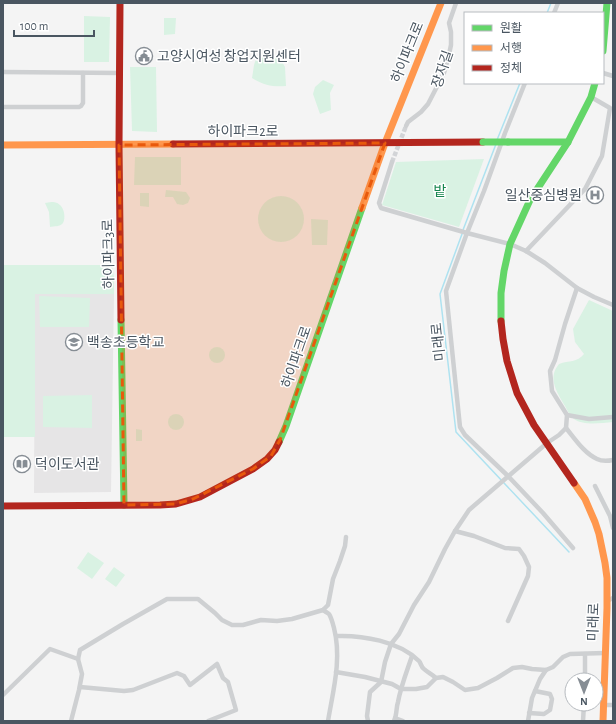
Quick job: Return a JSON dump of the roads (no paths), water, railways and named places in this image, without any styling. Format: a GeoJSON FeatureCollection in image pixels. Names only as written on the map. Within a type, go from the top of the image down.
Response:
{"type":"FeatureCollection","features":[{"type":"Feature","properties":{"kind":"street","name":"하이파크3로"},"geometry":{"type":"LineString","coordinates":[[120,3],[119,145],[124,505]]}},
{"type":"Feature","properties":{"kind":"street","name":"하이파크로"},"geometry":{"type":"LineString","coordinates":[[3,506],[176,504],[200,497],[252,470],[271,456],[280,440],[292,408],[385,143],[441,3]]}},
{"type":"Feature","properties":{"kind":"street","name":"장자길"},"geometry":{"type":"LineString","coordinates":[[406,126],[408,122],[421,112],[428,104],[444,73],[451,45],[449,23],[456,3]]}},
{"type":"Feature","properties":{"kind":"street"},"geometry":{"type":"LineString","coordinates":[[604,41],[606,3]]}},
{"type":"Feature","properties":{"kind":"street"},"geometry":{"type":"LineString","coordinates":[[3,72],[120,72]]}},
{"type":"Feature","properties":{"kind":"street"},"geometry":{"type":"LineString","coordinates":[[3,107],[79,107],[82,103],[83,73]]}},
{"type":"Feature","properties":{"kind":"street","name":"미래로"},"geometry":{"type":"LineString","coordinates":[[525,84],[504,133],[484,191],[466,233],[446,291],[460,427],[465,435],[543,513],[573,548]]}},
{"type":"Feature","properties":{"kind":"street","name":"미래로"},"geometry":{"type":"LineString","coordinates":[[595,84],[591,97],[568,142],[530,200],[510,244],[501,292],[501,315],[507,361],[517,394],[534,425],[585,499],[599,534],[606,563],[610,599],[606,636],[604,688]]}},
{"type":"Feature","properties":{"kind":"street"},"geometry":{"type":"LineString","coordinates":[[526,251],[585,189],[602,156],[610,108],[591,97]]}},
{"type":"Feature","properties":{"kind":"street","name":"하이파크2로"},"geometry":{"type":"LineString","coordinates":[[3,145],[568,142]]}},
{"type":"Feature","properties":{"kind":"street"},"geometry":{"type":"LineString","coordinates":[[392,162],[379,204],[381,208],[466,233],[510,244],[526,251],[545,263],[577,288],[613,305]]}},
{"type":"Feature","properties":{"kind":"street"},"geometry":{"type":"LineString","coordinates":[[368,721],[366,716],[370,692],[381,682],[385,662],[391,644],[399,634],[414,605],[429,582],[455,531],[469,510],[506,477],[566,428],[567,415],[552,391],[550,371],[555,360],[564,324],[577,288]]}},
{"type":"Feature","properties":{"kind":"street"},"geometry":{"type":"LineString","coordinates":[[567,415],[588,419],[613,417]]}},
{"type":"Feature","properties":{"kind":"street"},"geometry":{"type":"LineString","coordinates":[[566,428],[589,454],[598,460],[613,460]]}},
{"type":"Feature","properties":{"kind":"street"},"geometry":{"type":"LineString","coordinates":[[595,486],[610,516],[613,528]]}},
{"type":"Feature","properties":{"kind":"street"},"geometry":{"type":"LineString","coordinates":[[455,531],[474,536],[505,548],[519,549],[524,556],[529,567],[528,576],[508,621]]}},
{"type":"Feature","properties":{"kind":"street"},"geometry":{"type":"LineString","coordinates":[[71,721],[82,674],[78,658],[80,650],[167,598],[198,599],[222,620],[232,625],[243,625],[261,620],[277,621],[292,619],[323,610],[328,605],[333,579],[345,546],[346,537]]}},
{"type":"Feature","properties":{"kind":"street"},"geometry":{"type":"LineString","coordinates":[[323,610],[328,613],[333,623],[338,653],[328,721]]}},
{"type":"Feature","properties":{"kind":"street"},"geometry":{"type":"LineString","coordinates":[[336,636],[365,637],[391,644],[412,656],[419,662],[423,669],[436,678]]}},
{"type":"Feature","properties":{"kind":"street"},"geometry":{"type":"LineString","coordinates":[[3,695],[50,649],[78,658]]}},
{"type":"Feature","properties":{"kind":"street"},"geometry":{"type":"LineString","coordinates":[[336,672],[392,684],[401,689],[427,687],[436,678],[443,677],[465,690],[478,688],[513,668],[522,667],[546,670],[553,667],[563,657],[570,654],[606,653]]}},
{"type":"Feature","properties":{"kind":"street"},"geometry":{"type":"LineString","coordinates":[[584,672],[585,654]]}},
{"type":"Feature","properties":{"kind":"street"},"geometry":{"type":"LineString","coordinates":[[403,721],[394,719],[401,689],[412,656]]}},
{"type":"Feature","properties":{"kind":"street"},"geometry":{"type":"LineString","coordinates":[[80,687],[133,690],[177,673],[184,676],[190,685],[217,664],[223,678],[228,682],[236,710],[208,721]]}},
{"type":"Feature","properties":{"kind":"street"},"geometry":{"type":"LineString","coordinates":[[528,721],[532,698],[540,679],[546,670]]}},
{"type":"Feature","properties":{"kind":"street"},"geometry":{"type":"LineString","coordinates":[[529,713],[544,714],[550,710],[552,699],[550,694],[535,691]]}},
{"type":"Feature","properties":{"kind":"waterway"},"geometry":{"type":"LineString","coordinates":[[547,12],[551,3]]}},
{"type":"Feature","properties":{"kind":"waterway"},"geometry":{"type":"LineString","coordinates":[[497,140],[520,84]]}},
{"type":"Feature","properties":{"kind":"waterway"},"geometry":{"type":"LineString","coordinates":[[463,230],[496,144]]}},
{"type":"Feature","properties":{"kind":"waterway"},"geometry":{"type":"LineString","coordinates":[[462,234],[440,294],[456,432],[569,552]]}},
{"type":"Feature","properties":{"kind":"tunnel"},"geometry":{"type":"LineString","coordinates":[[392,162],[406,126]]}},
{"type":"Feature","properties":{"kind":"place","name":"고양시여성 창업지원센터"},"geometry":{"type":"Point","coordinates":[144,56]}},
{"type":"Feature","properties":{"kind":"place","name":"일산중심병원"},"geometry":{"type":"Point","coordinates":[595,195]}},
{"type":"Feature","properties":{"kind":"place","name":"백송초등학교"},"geometry":{"type":"Point","coordinates":[74,342]}},
{"type":"Feature","properties":{"kind":"place","name":"덕이도서관"},"geometry":{"type":"Point","coordinates":[22,464]}},
{"type":"Feature","properties":{"kind":"park label","name":"밭"},"geometry":{"type":"Point","coordinates":[440,191]}}]}
